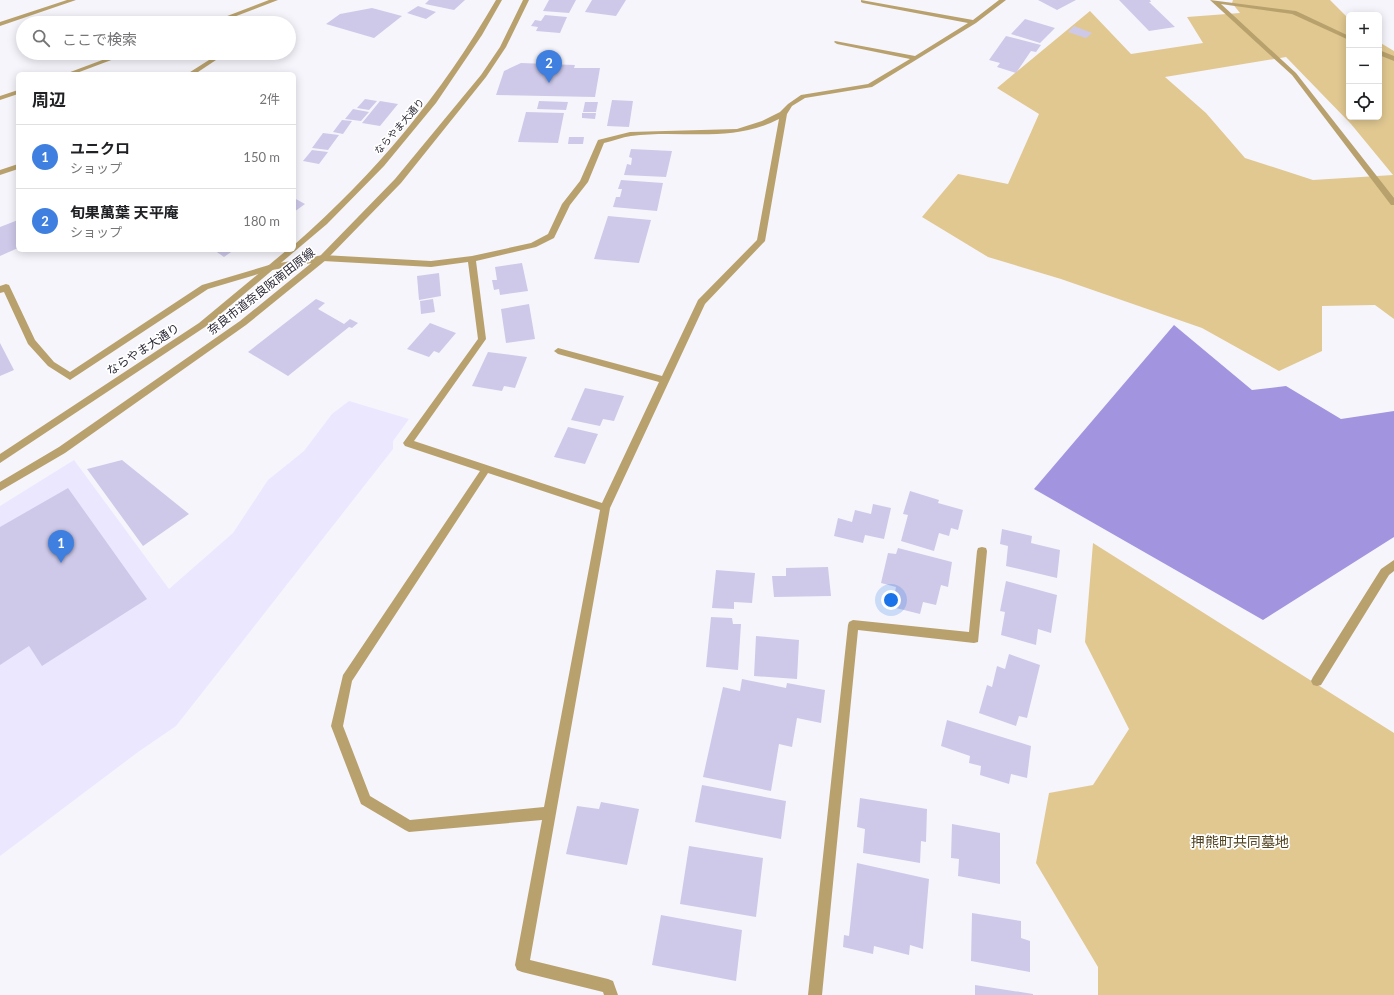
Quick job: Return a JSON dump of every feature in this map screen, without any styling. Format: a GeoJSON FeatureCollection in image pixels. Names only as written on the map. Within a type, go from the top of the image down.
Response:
{"type":"FeatureCollection","features":[{"type":"Feature","properties":{"kind":"street"},"geometry":{"type":"LineString","coordinates":[[21,16],[73,0]]}},
{"type":"Feature","properties":{"kind":"street"},"geometry":{"type":"LineString","coordinates":[[231,16],[276,0]]}},
{"type":"Feature","properties":{"kind":"street","name":"ならやま大通り"},"geometry":{"type":"LineString","coordinates":[[296,247],[319,228],[407,136],[442,92],[486,25],[499,0]]}},
{"type":"Feature","properties":{"kind":"street","name":"奈良市道奈良阪南田原線"},"geometry":{"type":"LineString","coordinates":[[0,487],[62,450],[243,323],[323,258],[398,181],[484,76],[503,47],[526,0]]}},
{"type":"Feature","properties":{"kind":"street"},"geometry":{"type":"LineString","coordinates":[[0,290],[6,287],[31,342],[50,364],[70,378],[205,287],[272,267],[323,258],[431,264],[472,260],[533,245],[551,236],[566,204],[584,182],[601,142],[630,134],[737,131],[765,124],[783,114],[790,105],[803,96],[870,86],[974,22],[1003,0]]}},
{"type":"Feature","properties":{"kind":"street"},"geometry":{"type":"LineString","coordinates":[[863,1],[974,22]]}},
{"type":"Feature","properties":{"kind":"street"},"geometry":{"type":"LineString","coordinates":[[1213,1],[1294,12],[1346,37]]}},
{"type":"Feature","properties":{"kind":"street"},"geometry":{"type":"LineString","coordinates":[[1213,1],[1294,74],[1394,203]]}},
{"type":"Feature","properties":{"kind":"street"},"geometry":{"type":"LineString","coordinates":[[1,22],[16,17]]}},
{"type":"Feature","properties":{"kind":"street"},"geometry":{"type":"LineString","coordinates":[[837,42],[917,58]]}},
{"type":"Feature","properties":{"kind":"street"},"geometry":{"type":"LineString","coordinates":[[1382,53],[1394,59]]}},
{"type":"Feature","properties":{"kind":"street"},"geometry":{"type":"LineString","coordinates":[[74,72],[107,60]]}},
{"type":"Feature","properties":{"kind":"street"},"geometry":{"type":"LineString","coordinates":[[193,72],[213,60]]}},
{"type":"Feature","properties":{"kind":"street"},"geometry":{"type":"LineString","coordinates":[[0,98],[16,93]]}},
{"type":"Feature","properties":{"kind":"street"},"geometry":{"type":"LineString","coordinates":[[611,995],[608,986],[522,965],[605,508],[701,302],[761,241],[783,114]]}},
{"type":"Feature","properties":{"kind":"street"},"geometry":{"type":"LineString","coordinates":[[0,173],[16,167]]}},
{"type":"Feature","properties":{"kind":"street","name":"ならやま大通り"},"geometry":{"type":"LineString","coordinates":[[0,459],[202,324],[290,252]]}},
{"type":"Feature","properties":{"kind":"street"},"geometry":{"type":"LineString","coordinates":[[472,260],[482,339],[408,443],[605,508]]}},
{"type":"Feature","properties":{"kind":"street"},"geometry":{"type":"LineString","coordinates":[[558,351],[665,380]]}},
{"type":"Feature","properties":{"kind":"street"},"geometry":{"type":"LineString","coordinates":[[486,469],[346,679],[337,726],[365,800],[409,826],[549,813]]}},
{"type":"Feature","properties":{"kind":"street"},"geometry":{"type":"LineString","coordinates":[[815,995],[853,625],[974,638],[982,551]]}},
{"type":"Feature","properties":{"kind":"street"},"geometry":{"type":"LineString","coordinates":[[1317,681],[1385,572],[1394,565]]}},
{"type":"Feature","properties":{"kind":"shaded area"},"geometry":{"type":"Polygon","coordinates":[[[1174,325],[1252,390],[1286,386],[1341,419],[1394,411],[1394,537],[1263,620],[1034,489],[1174,325]]]}},
{"type":"Feature","properties":{"kind":"shaded area"},"geometry":{"type":"Polygon","coordinates":[[[349,401],[409,419],[393,441],[393,449],[176,726],[138,752],[0,856],[0,506],[74,460],[169,589],[233,533],[268,480],[304,451],[332,414],[349,401]]]}},
{"type":"Feature","properties":{"kind":"green space"},"geometry":{"type":"Polygon","coordinates":[[[1233,0],[1330,0],[1346,16],[1346,119],[1286,57],[1165,77],[1206,113],[1245,158],[1313,180],[1393,175],[1347,120],[1382,120],[1382,44],[1394,51],[1394,319],[1375,305],[1322,306],[1322,351],[1279,371],[1202,328],[1061,279],[988,257],[922,217],[958,174],[1008,184],[1039,114],[997,88],[1090,11],[1131,54],[1203,43],[1187,17],[1240,13],[1232,3],[1233,0]]]}},
{"type":"Feature","properties":{"kind":"green space","name":"押熊町共同墓地"},"geometry":{"type":"Polygon","coordinates":[[[1093,543],[1394,733],[1394,995],[1098,995],[1098,967],[1036,863],[1049,793],[1093,785],[1129,729],[1085,642],[1093,543]]]}},
{"type":"Feature","properties":{"kind":"building"},"geometry":{"type":"Polygon","coordinates":[[[429,0],[465,0],[454,10],[425,4],[429,0]]]}},
{"type":"Feature","properties":{"kind":"building"},"geometry":{"type":"Polygon","coordinates":[[[549,0],[576,0],[569,13],[543,11],[549,0]]]}},
{"type":"Feature","properties":{"kind":"building"},"geometry":{"type":"Polygon","coordinates":[[[592,0],[626,0],[616,16],[585,12],[592,0]]]}},
{"type":"Feature","properties":{"kind":"building"},"geometry":{"type":"Polygon","coordinates":[[[1038,0],[1076,0],[1057,10],[1038,0]]]}},
{"type":"Feature","properties":{"kind":"building"},"geometry":{"type":"Polygon","coordinates":[[[1119,0],[1150,0],[1151,2],[1149,2],[1175,27],[1149,31],[1119,0]]]}},
{"type":"Feature","properties":{"kind":"building"},"geometry":{"type":"Polygon","coordinates":[[[418,6],[436,12],[426,19],[407,13],[418,6]]]}},
{"type":"Feature","properties":{"kind":"building"},"geometry":{"type":"Polygon","coordinates":[[[372,8],[402,16],[374,38],[326,24],[340,14],[372,8]]]}},
{"type":"Feature","properties":{"kind":"building"},"geometry":{"type":"Polygon","coordinates":[[[545,15],[567,17],[560,33],[536,31],[538,27],[531,26],[535,20],[541,21],[545,15]]]}},
{"type":"Feature","properties":{"kind":"building"},"geometry":{"type":"Polygon","coordinates":[[[1025,19],[1055,28],[1040,43],[1011,34],[1025,19]]]}},
{"type":"Feature","properties":{"kind":"building"},"geometry":{"type":"Polygon","coordinates":[[[1074,26],[1092,33],[1086,38],[1068,32],[1074,26]]]}},
{"type":"Feature","properties":{"kind":"building"},"geometry":{"type":"Polygon","coordinates":[[[1006,36],[1041,45],[1036,52],[1031,51],[1016,73],[997,67],[1000,63],[989,60],[1006,36]]]}},
{"type":"Feature","properties":{"kind":"building"},"geometry":{"type":"Polygon","coordinates":[[[521,63],[575,65],[574,68],[600,68],[595,97],[496,95],[504,71],[521,63]]]}},
{"type":"Feature","properties":{"kind":"building"},"geometry":{"type":"Polygon","coordinates":[[[365,99],[377,101],[369,110],[357,108],[365,99]]]}},
{"type":"Feature","properties":{"kind":"building"},"geometry":{"type":"Polygon","coordinates":[[[612,100],[633,101],[629,127],[607,126],[612,100]]]}},
{"type":"Feature","properties":{"kind":"building"},"geometry":{"type":"Polygon","coordinates":[[[380,101],[398,104],[380,126],[362,123],[380,101]]]}},
{"type":"Feature","properties":{"kind":"building"},"geometry":{"type":"Polygon","coordinates":[[[539,101],[568,102],[566,110],[537,109],[539,101]]]}},
{"type":"Feature","properties":{"kind":"building"},"geometry":{"type":"Polygon","coordinates":[[[585,102],[598,102],[596,112],[583,112],[585,102]]]}},
{"type":"Feature","properties":{"kind":"building"},"geometry":{"type":"Polygon","coordinates":[[[353,109],[369,112],[361,121],[345,119],[353,109]]]}},
{"type":"Feature","properties":{"kind":"building"},"geometry":{"type":"Polygon","coordinates":[[[526,112],[564,113],[558,143],[518,142],[526,112]]]}},
{"type":"Feature","properties":{"kind":"building"},"geometry":{"type":"Polygon","coordinates":[[[582,113],[596,113],[595,119],[582,118],[582,113]]]}},
{"type":"Feature","properties":{"kind":"building"},"geometry":{"type":"Polygon","coordinates":[[[342,120],[352,121],[343,134],[333,132],[342,120]]]}},
{"type":"Feature","properties":{"kind":"building"},"geometry":{"type":"Polygon","coordinates":[[[323,133],[339,135],[328,150],[312,148],[323,133]]]}},
{"type":"Feature","properties":{"kind":"building"},"geometry":{"type":"Polygon","coordinates":[[[569,137],[584,137],[583,144],[568,144],[569,137]]]}},
{"type":"Feature","properties":{"kind":"building"},"geometry":{"type":"Polygon","coordinates":[[[631,149],[672,151],[666,177],[624,175],[627,164],[631,165],[632,158],[629,157],[631,149]]]}},
{"type":"Feature","properties":{"kind":"building"},"geometry":{"type":"Polygon","coordinates":[[[312,150],[328,152],[319,164],[303,161],[312,150]]]}},
{"type":"Feature","properties":{"kind":"building"},"geometry":{"type":"Polygon","coordinates":[[[621,180],[663,183],[657,211],[613,207],[616,197],[620,197],[622,189],[618,189],[621,180]]]}},
{"type":"Feature","properties":{"kind":"building"},"geometry":{"type":"Polygon","coordinates":[[[296,199],[305,204],[296,211],[296,199]]]}},
{"type":"Feature","properties":{"kind":"building"},"geometry":{"type":"Polygon","coordinates":[[[608,216],[651,220],[639,263],[594,259],[608,216]]]}},
{"type":"Feature","properties":{"kind":"building"},"geometry":{"type":"Polygon","coordinates":[[[16,221],[16,249],[0,256],[0,227],[16,221]]]}},
{"type":"Feature","properties":{"kind":"building"},"geometry":{"type":"Polygon","coordinates":[[[217,252],[231,252],[224,257],[217,252]]]}},
{"type":"Feature","properties":{"kind":"building"},"geometry":{"type":"Polygon","coordinates":[[[522,263],[528,291],[500,295],[499,289],[494,290],[492,280],[497,280],[495,267],[522,263]]]}},
{"type":"Feature","properties":{"kind":"building"},"geometry":{"type":"Polygon","coordinates":[[[439,273],[441,296],[419,300],[417,276],[439,273]]]}},
{"type":"Feature","properties":{"kind":"building"},"geometry":{"type":"Polygon","coordinates":[[[316,299],[325,303],[318,309],[344,324],[350,319],[358,323],[352,328],[349,327],[288,376],[248,352],[316,299]]]}},
{"type":"Feature","properties":{"kind":"building"},"geometry":{"type":"Polygon","coordinates":[[[433,299],[435,312],[421,314],[420,301],[433,299]]]}},
{"type":"Feature","properties":{"kind":"building"},"geometry":{"type":"Polygon","coordinates":[[[529,304],[535,339],[506,343],[501,309],[529,304]]]}},
{"type":"Feature","properties":{"kind":"building"},"geometry":{"type":"Polygon","coordinates":[[[430,323],[456,333],[439,353],[434,351],[429,357],[407,349],[430,323]]]}},
{"type":"Feature","properties":{"kind":"building"},"geometry":{"type":"Polygon","coordinates":[[[0,343],[14,370],[0,376],[0,343]]]}},
{"type":"Feature","properties":{"kind":"building"},"geometry":{"type":"Polygon","coordinates":[[[488,352],[527,357],[515,388],[504,386],[502,391],[472,386],[488,352]]]}},
{"type":"Feature","properties":{"kind":"building"},"geometry":{"type":"Polygon","coordinates":[[[585,388],[624,396],[614,421],[603,419],[600,426],[571,420],[585,388]]]}},
{"type":"Feature","properties":{"kind":"building"},"geometry":{"type":"Polygon","coordinates":[[[568,427],[598,434],[585,464],[554,457],[568,427]]]}},
{"type":"Feature","properties":{"kind":"building"},"geometry":{"type":"Polygon","coordinates":[[[122,460],[189,514],[143,546],[87,469],[122,460]]]}},
{"type":"Feature","properties":{"kind":"building"},"geometry":{"type":"Polygon","coordinates":[[[68,488],[147,599],[42,666],[29,646],[0,665],[0,527],[68,488]]]}},
{"type":"Feature","properties":{"kind":"building"},"geometry":{"type":"Polygon","coordinates":[[[910,491],[939,500],[938,503],[963,510],[958,530],[951,528],[949,536],[939,533],[934,551],[901,541],[908,515],[903,514],[910,491]]]}},
{"type":"Feature","properties":{"kind":"building"},"geometry":{"type":"Polygon","coordinates":[[[873,504],[891,508],[884,539],[865,535],[863,543],[834,536],[838,518],[852,522],[855,510],[871,514],[873,504]]]}},
{"type":"Feature","properties":{"kind":"building"},"geometry":{"type":"Polygon","coordinates":[[[1002,529],[1032,536],[1031,543],[1060,550],[1057,578],[1006,566],[1008,546],[1000,544],[1002,529]]]}},
{"type":"Feature","properties":{"kind":"building"},"geometry":{"type":"Polygon","coordinates":[[[898,548],[952,562],[948,587],[941,585],[936,605],[923,602],[920,614],[892,607],[896,587],[881,583],[888,553],[896,554],[898,548]]]}},
{"type":"Feature","properties":{"kind":"building"},"geometry":{"type":"Polygon","coordinates":[[[828,567],[831,596],[774,597],[772,576],[786,576],[786,568],[828,567]]]}},
{"type":"Feature","properties":{"kind":"building"},"geometry":{"type":"Polygon","coordinates":[[[716,570],[755,573],[752,603],[734,602],[734,609],[712,608],[716,570]]]}},
{"type":"Feature","properties":{"kind":"building"},"geometry":{"type":"Polygon","coordinates":[[[1006,581],[1057,595],[1051,633],[1038,629],[1036,645],[1001,635],[1005,612],[1000,611],[1006,581]]]}},
{"type":"Feature","properties":{"kind":"building"},"geometry":{"type":"Polygon","coordinates":[[[711,617],[732,618],[733,624],[741,624],[738,670],[706,667],[711,617]]]}},
{"type":"Feature","properties":{"kind":"building"},"geometry":{"type":"Polygon","coordinates":[[[756,636],[799,640],[797,679],[754,676],[756,636]]]}},
{"type":"Feature","properties":{"kind":"building"},"geometry":{"type":"Polygon","coordinates":[[[1009,654],[1040,665],[1027,718],[1019,716],[1016,726],[979,713],[987,685],[992,687],[997,666],[1005,669],[1009,654]]]}},
{"type":"Feature","properties":{"kind":"building"},"geometry":{"type":"Polygon","coordinates":[[[742,679],[786,688],[787,683],[825,690],[821,723],[797,718],[792,747],[779,744],[771,791],[703,777],[723,687],[740,691],[742,679]]]}},
{"type":"Feature","properties":{"kind":"building"},"geometry":{"type":"Polygon","coordinates":[[[947,720],[1031,746],[1027,778],[1011,774],[1009,784],[980,775],[981,766],[969,763],[970,756],[941,746],[947,720]]]}},
{"type":"Feature","properties":{"kind":"building"},"geometry":{"type":"Polygon","coordinates":[[[702,785],[786,801],[781,839],[695,822],[702,785]]]}},
{"type":"Feature","properties":{"kind":"building"},"geometry":{"type":"Polygon","coordinates":[[[860,798],[927,809],[926,842],[921,841],[920,863],[863,853],[865,829],[857,827],[860,798]]]}},
{"type":"Feature","properties":{"kind":"building"},"geometry":{"type":"Polygon","coordinates":[[[601,802],[639,809],[627,865],[566,854],[577,806],[599,809],[601,802]]]}},
{"type":"Feature","properties":{"kind":"building"},"geometry":{"type":"Polygon","coordinates":[[[952,824],[1000,833],[1000,884],[958,876],[959,859],[951,858],[952,824]]]}},
{"type":"Feature","properties":{"kind":"building"},"geometry":{"type":"Polygon","coordinates":[[[689,846],[763,858],[756,917],[680,904],[689,846]]]}},
{"type":"Feature","properties":{"kind":"building"},"geometry":{"type":"Polygon","coordinates":[[[857,863],[929,879],[923,949],[910,945],[909,955],[874,946],[873,954],[843,947],[844,935],[849,936],[857,863]]]}},
{"type":"Feature","properties":{"kind":"building"},"geometry":{"type":"Polygon","coordinates":[[[972,913],[1021,921],[1021,938],[1030,941],[1030,972],[971,961],[972,913]]]}},
{"type":"Feature","properties":{"kind":"building"},"geometry":{"type":"Polygon","coordinates":[[[661,915],[742,930],[736,981],[652,965],[661,915]]]}},
{"type":"Feature","properties":{"kind":"building"},"geometry":{"type":"Polygon","coordinates":[[[975,985],[1033,994],[1033,995],[975,995],[975,985]]]}},
{"type":"Feature","properties":{"kind":"place","name":"旬果萬葉 天平庵"},"geometry":{"type":"Point","coordinates":[549,83]}},
{"type":"Feature","properties":{"kind":"place","name":"ユニクロ"},"geometry":{"type":"Point","coordinates":[61,563]}}]}
